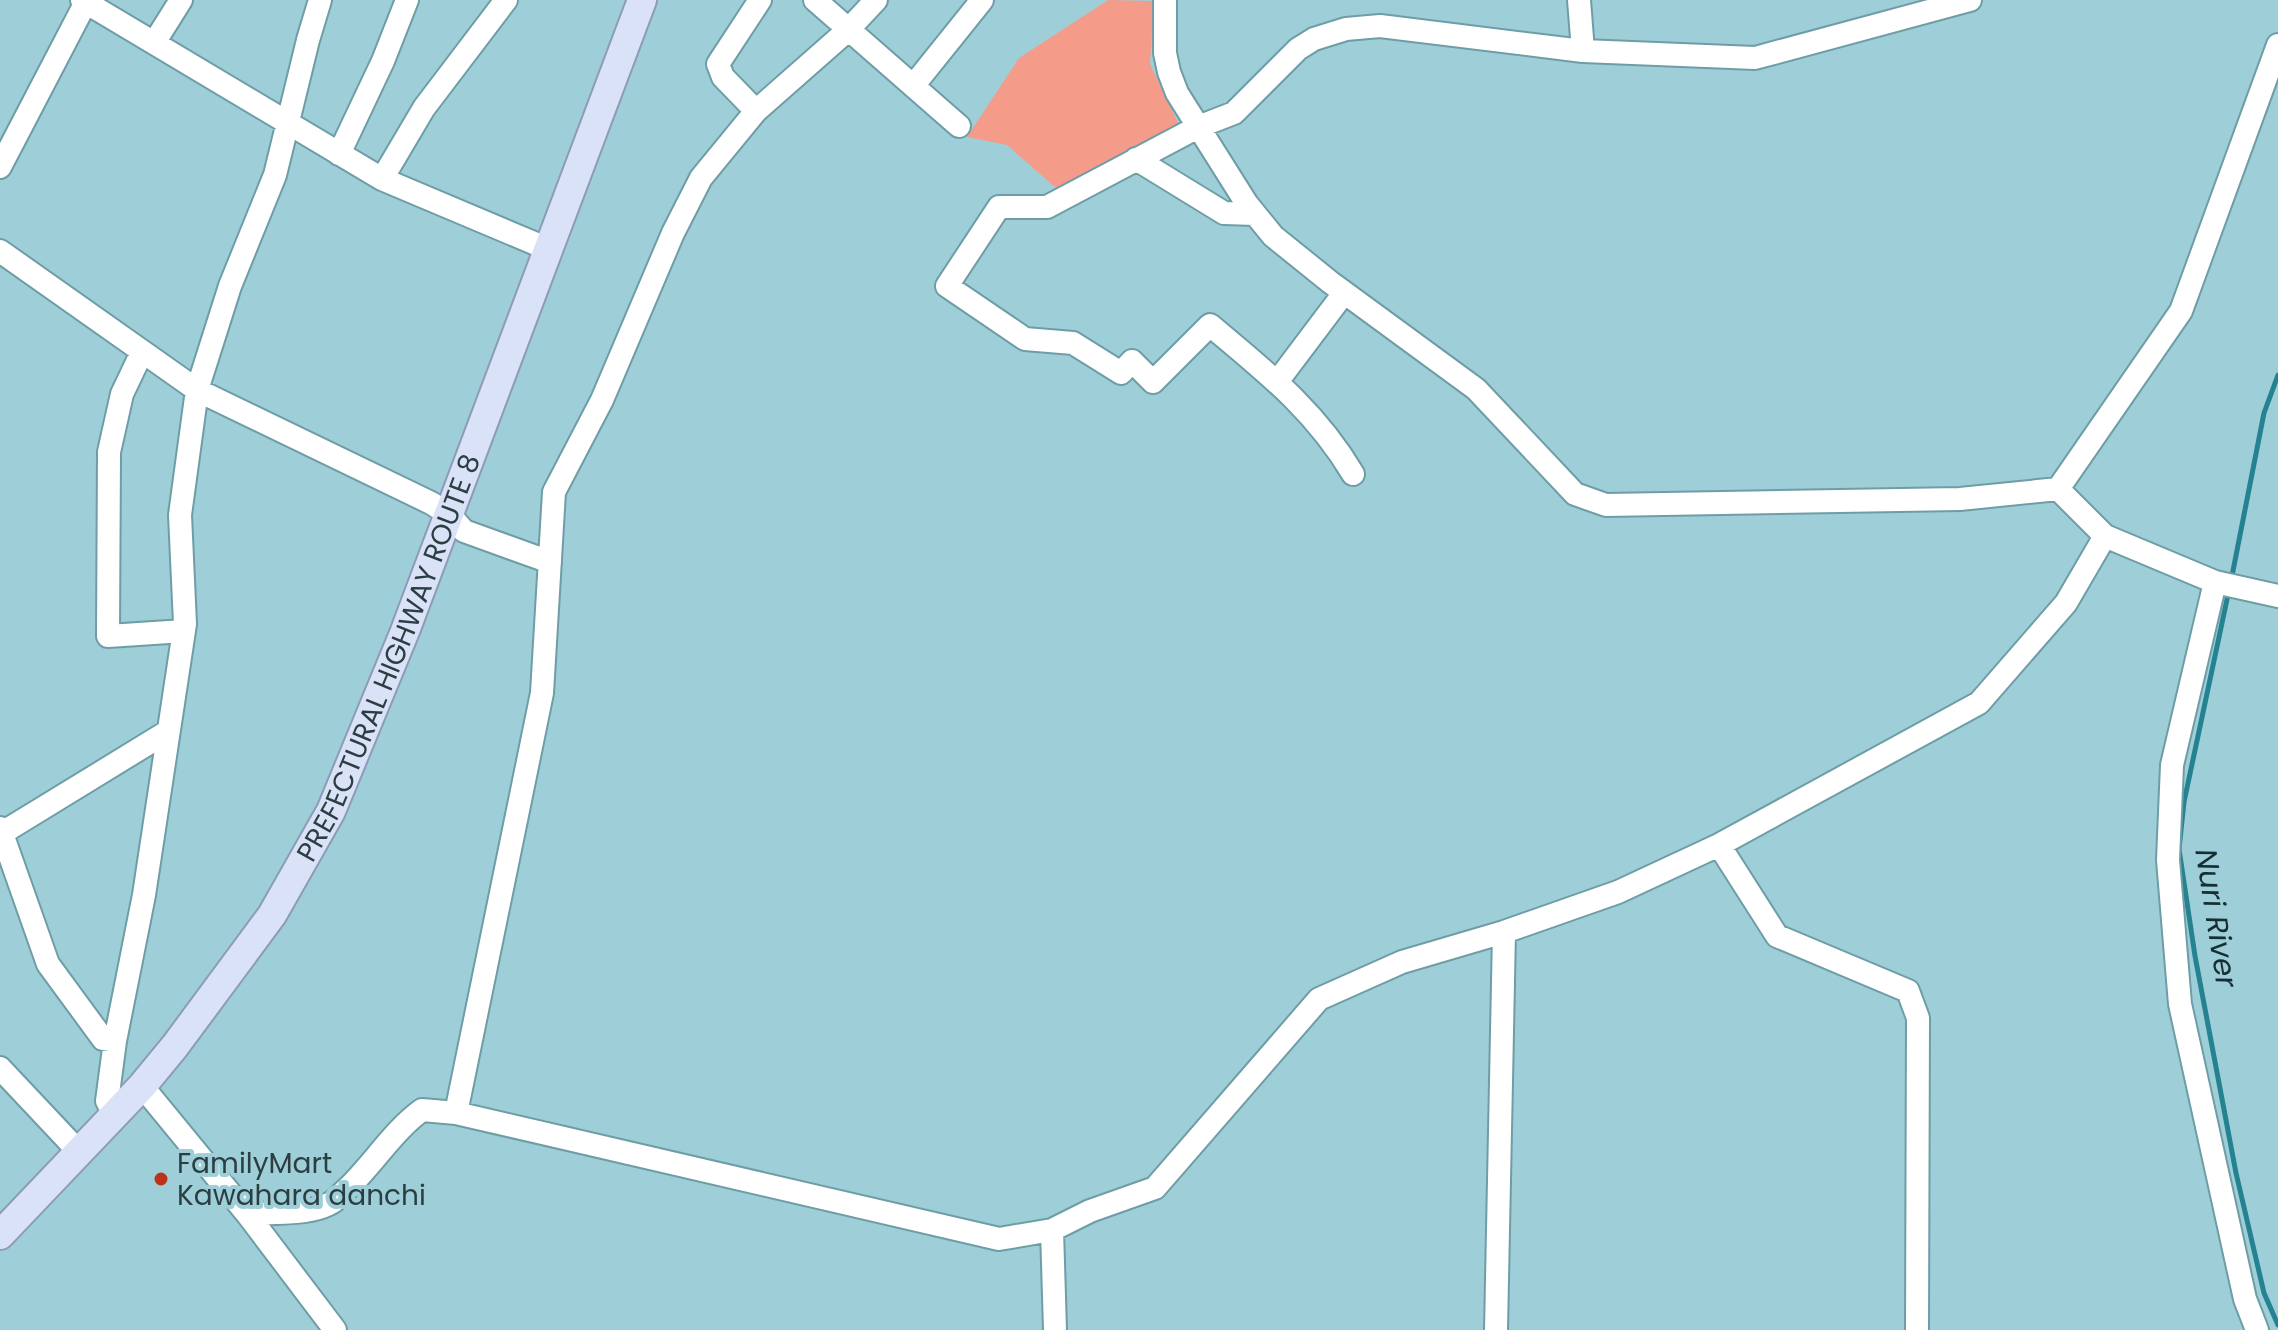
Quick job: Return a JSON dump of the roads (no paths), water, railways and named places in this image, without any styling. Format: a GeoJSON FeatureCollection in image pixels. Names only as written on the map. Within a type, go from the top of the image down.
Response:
{"type":"FeatureCollection","features":[{"type":"Feature","properties":{"kind":"main road","name":"PREFECTURAL HIGHWAY ROUTE 8"},"geometry":{"type":"LineString","coordinates":[[0,1235],[142,1086],[237,966],[272,915],[331,811],[386,680],[642,0]]}},
{"type":"Feature","properties":{"kind":"street"},"geometry":{"type":"LineString","coordinates":[[154,43],[181,0]]}},
{"type":"Feature","properties":{"kind":"street"},"geometry":{"type":"LineString","coordinates":[[115,1115],[107,1101],[115,1041],[144,895],[184,631],[180,515],[197,390],[230,286],[275,175],[320,0]]}},
{"type":"Feature","properties":{"kind":"street"},"geometry":{"type":"LineString","coordinates":[[339,154],[383,61],[407,0]]}},
{"type":"Feature","properties":{"kind":"street"},"geometry":{"type":"LineString","coordinates":[[382,179],[424,108],[506,0]]}},
{"type":"Feature","properties":{"kind":"street"},"geometry":{"type":"LineString","coordinates":[[756,111],[723,77],[718,64],[760,0]]}},
{"type":"Feature","properties":{"kind":"street"},"geometry":{"type":"LineString","coordinates":[[815,0],[959,126]]}},
{"type":"Feature","properties":{"kind":"street"},"geometry":{"type":"LineString","coordinates":[[456,1113],[542,693],[554,492],[602,400],[673,233],[701,178],[756,111],[848,30],[876,0]]}},
{"type":"Feature","properties":{"kind":"street"},"geometry":{"type":"LineString","coordinates":[[913,86],[982,0]]}},
{"type":"Feature","properties":{"kind":"street"},"geometry":{"type":"LineString","coordinates":[[1165,0],[1165,53],[1169,72],[1198,127],[1255,214],[1290,251],[1476,389],[1575,494],[1595,503],[1633,505],[1960,499],[2058,489],[2181,311],[2278,45]]}},
{"type":"Feature","properties":{"kind":"street"},"geometry":{"type":"LineString","coordinates":[[1579,0],[1583,51]]}},
{"type":"Feature","properties":{"kind":"street"},"geometry":{"type":"LineString","coordinates":[[1353,474],[1320,424],[1277,382],[1210,325],[1153,382],[1132,361],[1121,373],[1073,343],[1025,339],[947,286],[999,207],[1047,207],[1198,127],[1234,113],[1298,49],[1323,35],[1380,26],[1583,51],[1755,58],[1970,0]]}},
{"type":"Feature","properties":{"kind":"street"},"geometry":{"type":"LineString","coordinates":[[0,167],[85,1],[382,179],[548,249]]}},
{"type":"Feature","properties":{"kind":"street"},"geometry":{"type":"LineString","coordinates":[[1136,159],[1224,213],[1255,214]]}},
{"type":"Feature","properties":{"kind":"street"},"geometry":{"type":"LineString","coordinates":[[0,251],[197,390],[301,438],[449,514],[464,531],[550,562]]}},
{"type":"Feature","properties":{"kind":"street"},"geometry":{"type":"LineString","coordinates":[[1277,382],[1344,293]]}},
{"type":"Feature","properties":{"kind":"street"},"geometry":{"type":"LineString","coordinates":[[142,352],[114,418],[109,452],[108,636],[184,631]]}},
{"type":"Feature","properties":{"kind":"street"},"geometry":{"type":"LineString","coordinates":[[2058,489],[2105,536],[2220,583],[2276,593]]}},
{"type":"Feature","properties":{"kind":"street"},"geometry":{"type":"LineString","coordinates":[[248,1215],[273,1211],[304,1212],[332,1203],[358,1179],[409,1119],[422,1110],[456,1113],[999,1239],[1052,1230],[1090,1211],[1155,1188],[1319,999],[1402,962],[1504,932],[1618,892],[1719,845],[1979,703],[2066,603],[2105,536]]}},
{"type":"Feature","properties":{"kind":"street"},"geometry":{"type":"LineString","coordinates":[[2220,583],[2172,765],[2168,860],[2180,1004],[2245,1299],[2257,1330]]}},
{"type":"Feature","properties":{"kind":"street"},"geometry":{"type":"LineString","coordinates":[[115,1041],[103,1039],[48,964],[1,830],[167,732]]}},
{"type":"Feature","properties":{"kind":"street"},"geometry":{"type":"LineString","coordinates":[[1719,845],[1777,936],[1908,991],[1918,1018],[1917,1330]]}},
{"type":"Feature","properties":{"kind":"street"},"geometry":{"type":"LineString","coordinates":[[1496,1330],[1504,932]]}},
{"type":"Feature","properties":{"kind":"street"},"geometry":{"type":"LineString","coordinates":[[0,1068],[80,1153]]}},
{"type":"Feature","properties":{"kind":"street"},"geometry":{"type":"LineString","coordinates":[[142,1086],[248,1215],[335,1330]]}},
{"type":"Feature","properties":{"kind":"street"},"geometry":{"type":"LineString","coordinates":[[1052,1230],[1055,1330]]}},
{"type":"Feature","properties":{"kind":"waterway","name":"Nuri River"},"geometry":{"type":"LineString","coordinates":[[2231,581],[2264,413],[2278,375]]}},
{"type":"Feature","properties":{"kind":"waterway","name":"Nuri River"},"geometry":{"type":"LineString","coordinates":[[2229,590],[2184,802],[2179,849],[2195,956],[2236,1173],[2264,1293],[2278,1325]]}},
{"type":"Feature","properties":{"kind":"place","name":"FamilyMart Kawahara danchi"},"geometry":{"type":"Point","coordinates":[161,1179]}}]}
